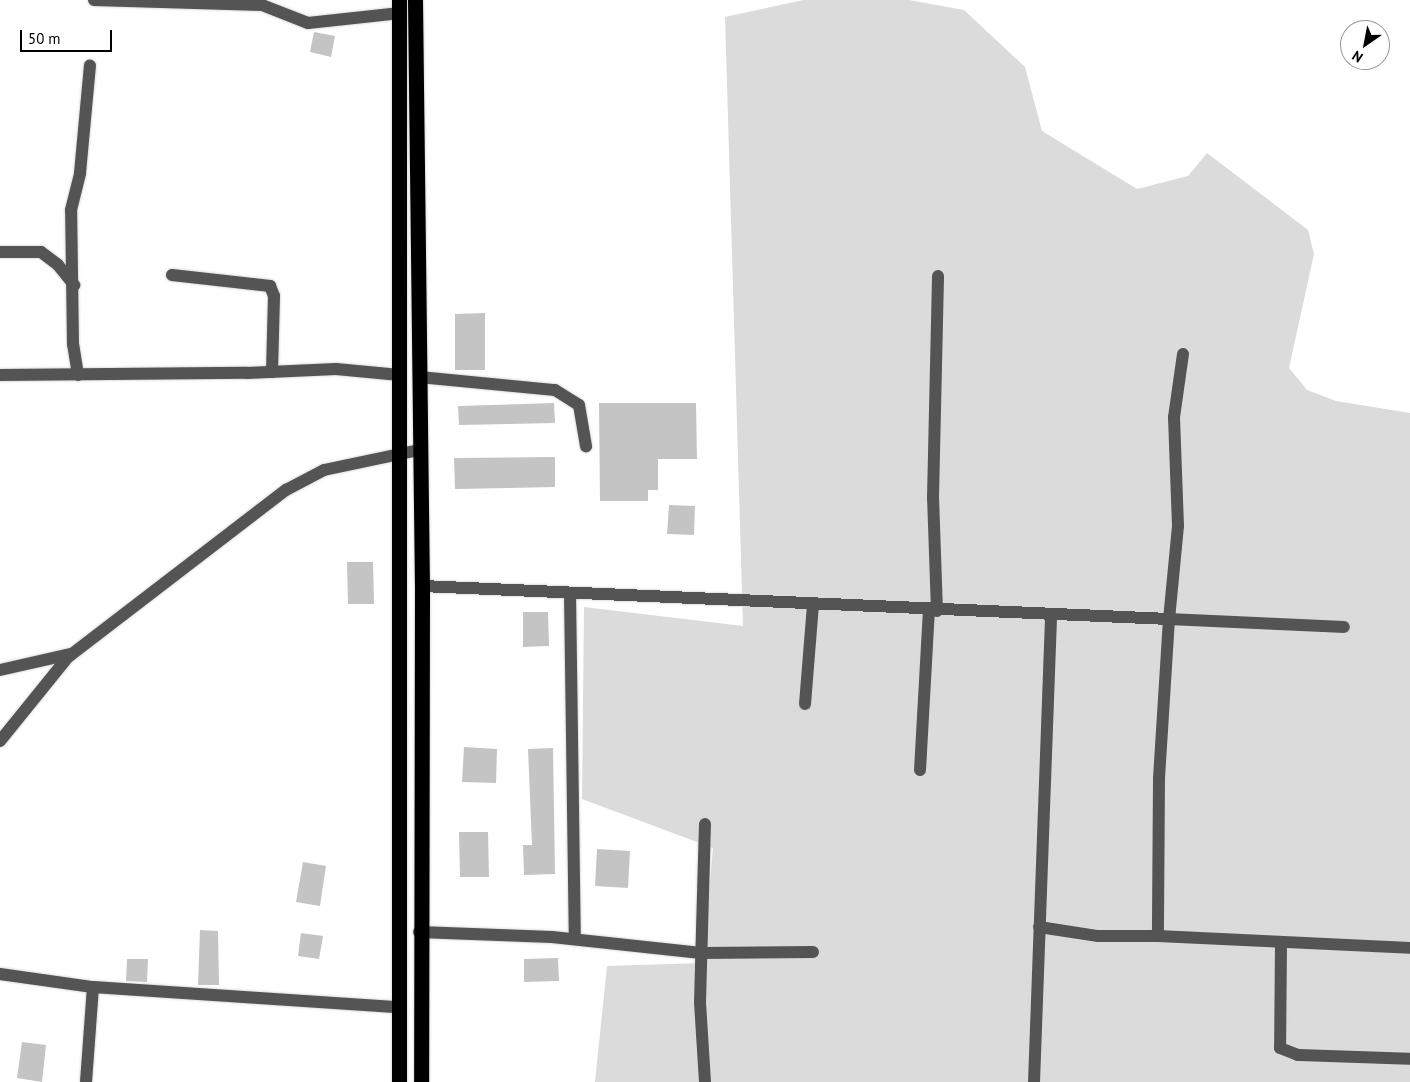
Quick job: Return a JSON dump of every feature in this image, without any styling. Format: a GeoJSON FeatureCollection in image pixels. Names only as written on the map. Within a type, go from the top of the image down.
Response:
{"type":"FeatureCollection","features":[{"type":"Feature","properties":{"kind":"highway"},"geometry":{"type":"LineString","coordinates":[[415,0],[422,586],[419,932],[421,1082]]}},
{"type":"Feature","properties":{"kind":"highway"},"geometry":{"type":"LineString","coordinates":[[399,1082],[400,7]]}},
{"type":"Feature","properties":{"kind":"street"},"geometry":{"type":"LineString","coordinates":[[94,0],[262,6],[308,23],[400,7]]}},
{"type":"Feature","properties":{"kind":"street"},"geometry":{"type":"LineString","coordinates":[[78,374],[73,345],[74,285],[70,210],[80,172],[90,65]]}},
{"type":"Feature","properties":{"kind":"street"},"geometry":{"type":"LineString","coordinates":[[0,252],[41,252],[58,265],[74,285]]}},
{"type":"Feature","properties":{"kind":"street"},"geometry":{"type":"LineString","coordinates":[[172,275],[270,286],[274,296],[272,372]]}},
{"type":"Feature","properties":{"kind":"street"},"geometry":{"type":"LineString","coordinates":[[920,770],[933,611],[933,498],[938,276]]}},
{"type":"Feature","properties":{"kind":"street"},"geometry":{"type":"LineString","coordinates":[[1158,936],[1159,778],[1169,619],[1178,526],[1174,417],[1183,354]]}},
{"type":"Feature","properties":{"kind":"street"},"geometry":{"type":"LineString","coordinates":[[0,374],[272,372],[336,369],[400,375]]}},
{"type":"Feature","properties":{"kind":"street"},"geometry":{"type":"LineString","coordinates":[[419,377],[555,390],[578,405],[586,446]]}},
{"type":"Feature","properties":{"kind":"street"},"geometry":{"type":"LineString","coordinates":[[0,741],[23,709],[72,653],[286,490],[324,470],[419,450]]}},
{"type":"Feature","properties":{"kind":"street"},"geometry":{"type":"LineString","coordinates":[[422,586],[933,611],[1344,627]]}},
{"type":"Feature","properties":{"kind":"street"},"geometry":{"type":"LineString","coordinates":[[570,593],[576,939]]}},
{"type":"Feature","properties":{"kind":"street"},"geometry":{"type":"LineString","coordinates":[[805,704],[813,605]]}},
{"type":"Feature","properties":{"kind":"street"},"geometry":{"type":"LineString","coordinates":[[1034,1082],[1038,927],[1050,743],[1051,616]]}},
{"type":"Feature","properties":{"kind":"street"},"geometry":{"type":"LineString","coordinates":[[0,670],[72,653]]}},
{"type":"Feature","properties":{"kind":"street"},"geometry":{"type":"LineString","coordinates":[[705,824],[701,952],[705,1082]]}},
{"type":"Feature","properties":{"kind":"street"},"geometry":{"type":"LineString","coordinates":[[1038,927],[1098,936],[1158,936],[1410,948]]}},
{"type":"Feature","properties":{"kind":"street"},"geometry":{"type":"LineString","coordinates":[[419,932],[576,939],[701,952],[813,952]]}},
{"type":"Feature","properties":{"kind":"street"},"geometry":{"type":"LineString","coordinates":[[1281,943],[1280,1048],[1298,1055],[1410,1059]]}},
{"type":"Feature","properties":{"kind":"street"},"geometry":{"type":"LineString","coordinates":[[0,974],[93,987],[398,1007]]}},
{"type":"Feature","properties":{"kind":"street"},"geometry":{"type":"LineString","coordinates":[[86,1082],[93,987]]}},
{"type":"Feature","properties":{"kind":"shaded area"},"geometry":{"type":"Polygon","coordinates":[[[803,0],[909,0],[964,10],[1025,67],[1042,131],[1137,189],[1188,176],[1207,153],[1308,230],[1314,254],[1289,368],[1307,390],[1336,401],[1410,413],[1410,1082],[595,1082],[607,966],[703,963],[713,848],[582,799],[584,607],[743,626],[725,17],[803,0]]]}},
{"type":"Feature","properties":{"kind":"building"},"geometry":{"type":"Polygon","coordinates":[[[314,32],[335,36],[331,57],[310,52],[314,32]]]}},
{"type":"Feature","properties":{"kind":"building"},"geometry":{"type":"Polygon","coordinates":[[[485,313],[485,370],[455,370],[455,314],[485,313]]]}},
{"type":"Feature","properties":{"kind":"building"},"geometry":{"type":"Polygon","coordinates":[[[554,403],[555,423],[459,425],[458,406],[554,403]]]}},
{"type":"Feature","properties":{"kind":"building"},"geometry":{"type":"Polygon","coordinates":[[[599,403],[696,403],[697,459],[658,459],[658,490],[648,490],[648,501],[600,501],[599,403]]]}},
{"type":"Feature","properties":{"kind":"building"},"geometry":{"type":"Polygon","coordinates":[[[555,457],[555,487],[455,489],[454,458],[555,457]]]}},
{"type":"Feature","properties":{"kind":"building"},"geometry":{"type":"Polygon","coordinates":[[[669,505],[695,506],[694,535],[667,534],[669,505]]]}},
{"type":"Feature","properties":{"kind":"building"},"geometry":{"type":"Polygon","coordinates":[[[347,562],[373,562],[374,604],[348,604],[347,562]]]}},
{"type":"Feature","properties":{"kind":"building"},"geometry":{"type":"Polygon","coordinates":[[[523,612],[548,612],[549,646],[523,647],[523,612]]]}},
{"type":"Feature","properties":{"kind":"building"},"geometry":{"type":"Polygon","coordinates":[[[464,747],[497,749],[496,783],[462,782],[464,747]]]}},
{"type":"Feature","properties":{"kind":"building"},"geometry":{"type":"Polygon","coordinates":[[[553,748],[555,874],[524,875],[523,845],[532,845],[528,749],[553,748]]]}},
{"type":"Feature","properties":{"kind":"building"},"geometry":{"type":"Polygon","coordinates":[[[459,832],[488,832],[489,877],[460,877],[459,832]]]}},
{"type":"Feature","properties":{"kind":"building"},"geometry":{"type":"Polygon","coordinates":[[[597,849],[630,851],[628,888],[595,886],[597,849]]]}},
{"type":"Feature","properties":{"kind":"building"},"geometry":{"type":"Polygon","coordinates":[[[303,862],[326,866],[320,906],[296,902],[303,862]]]}},
{"type":"Feature","properties":{"kind":"building"},"geometry":{"type":"Polygon","coordinates":[[[200,930],[218,931],[219,985],[198,985],[200,930]]]}},
{"type":"Feature","properties":{"kind":"building"},"geometry":{"type":"Polygon","coordinates":[[[301,933],[323,936],[319,959],[298,956],[301,933]]]}},
{"type":"Feature","properties":{"kind":"building"},"geometry":{"type":"Polygon","coordinates":[[[558,958],[559,981],[524,982],[524,959],[558,958]]]}},
{"type":"Feature","properties":{"kind":"building"},"geometry":{"type":"Polygon","coordinates":[[[127,959],[148,959],[147,982],[126,981],[127,959]]]}},
{"type":"Feature","properties":{"kind":"building"},"geometry":{"type":"Polygon","coordinates":[[[22,1042],[46,1045],[42,1082],[17,1078],[22,1042]]]}}]}
